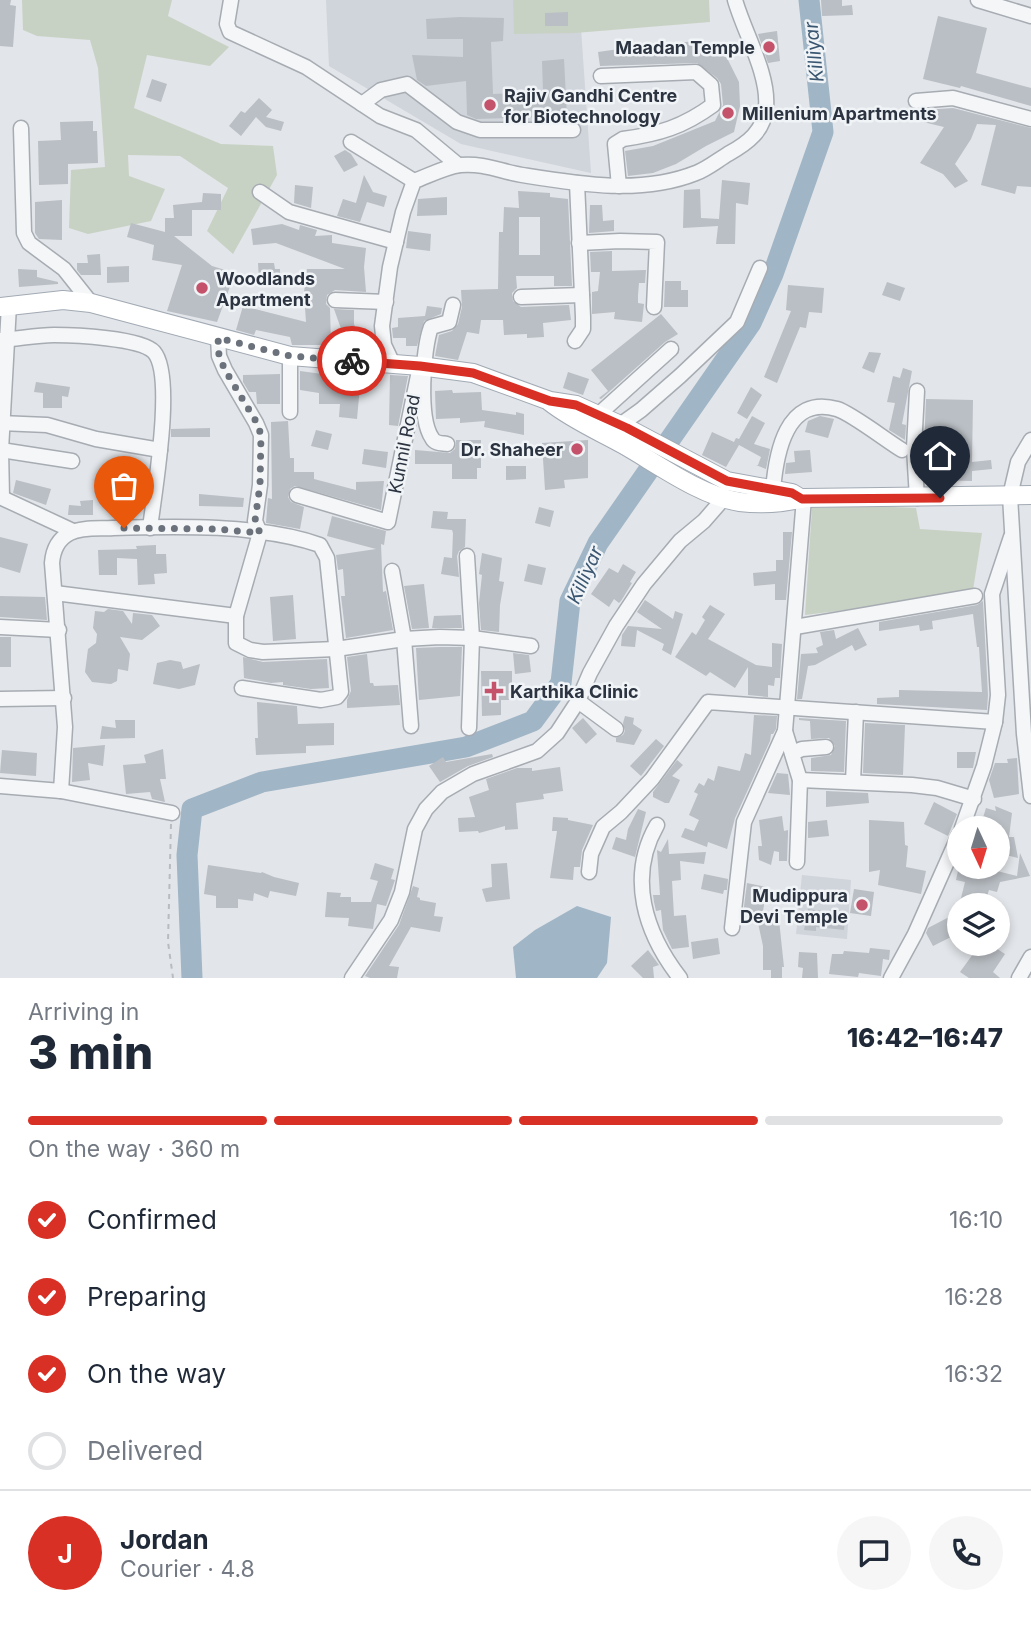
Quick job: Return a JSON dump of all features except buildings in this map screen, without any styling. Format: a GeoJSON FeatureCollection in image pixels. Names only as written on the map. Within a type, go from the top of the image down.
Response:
{"type":"FeatureCollection","features":[{"type":"Feature","properties":{"kind":"main road"},"geometry":{"type":"LineString","coordinates":[[4,306],[63,300],[91,303],[290,356],[421,366],[473,373],[550,401],[576,405],[598,415],[740,502],[770,503],[803,498],[1031,495]]}},
{"type":"Feature","properties":{"kind":"main road"},"geometry":{"type":"LineString","coordinates":[[550,401],[570,418],[621,431]]}},
{"type":"Feature","properties":{"kind":"main road"},"geometry":{"type":"LineString","coordinates":[[721,491],[773,490],[803,498]]}},
{"type":"Feature","properties":{"kind":"street"},"geometry":{"type":"LineString","coordinates":[[231,0],[227,24],[230,32],[306,67],[380,116],[416,130],[458,165]]}},
{"type":"Feature","properties":{"kind":"street"},"geometry":{"type":"LineString","coordinates":[[414,181],[458,165],[492,166],[514,174],[619,186],[655,183],[696,173],[743,146],[755,136],[762,125],[766,107],[765,88],[735,0]]}},
{"type":"Feature","properties":{"kind":"street"},"geometry":{"type":"LineString","coordinates":[[978,0],[1031,16]]}},
{"type":"Feature","properties":{"kind":"street"},"geometry":{"type":"LineString","coordinates":[[601,76],[696,72],[711,85],[713,105],[699,116],[677,128],[623,139],[615,144],[619,186]]}},
{"type":"Feature","properties":{"kind":"street"},"geometry":{"type":"LineString","coordinates":[[362,104],[381,90],[407,84],[457,122],[480,130],[573,130]]}},
{"type":"Feature","properties":{"kind":"street"},"geometry":{"type":"LineString","coordinates":[[916,101],[953,98],[1031,119]]}},
{"type":"Feature","properties":{"kind":"street"},"geometry":{"type":"LineString","coordinates":[[21,128],[24,233],[29,243],[64,269],[91,303]]}},
{"type":"Feature","properties":{"kind":"street"},"geometry":{"type":"LineString","coordinates":[[351,142],[414,181]]}},
{"type":"Feature","properties":{"kind":"street"},"geometry":{"type":"LineString","coordinates":[[393,364],[384,345],[382,326],[396,242],[414,181]]}},
{"type":"Feature","properties":{"kind":"street"},"geometry":{"type":"LineString","coordinates":[[575,341],[583,329],[577,183]]}},
{"type":"Feature","properties":{"kind":"street"},"geometry":{"type":"LineString","coordinates":[[260,192],[289,212],[396,242]]}},
{"type":"Feature","properties":{"kind":"street"},"geometry":{"type":"LineString","coordinates":[[579,243],[620,240],[657,242],[654,307]]}},
{"type":"Feature","properties":{"kind":"street"},"geometry":{"type":"LineString","coordinates":[[621,431],[737,322],[760,268]]}},
{"type":"Feature","properties":{"kind":"street"},"geometry":{"type":"LineString","coordinates":[[521,297],[582,295]]}},
{"type":"Feature","properties":{"kind":"street"},"geometry":{"type":"LineString","coordinates":[[335,300],[386,302]]}},
{"type":"Feature","properties":{"kind":"street"},"geometry":{"type":"LineString","coordinates":[[447,444],[437,443],[431,438],[421,366],[432,327],[449,322],[453,305]]}},
{"type":"Feature","properties":{"kind":"street"},"geometry":{"type":"LineString","coordinates":[[4,306],[1,497],[73,531],[216,529],[260,533],[320,545],[327,558],[341,692],[337,697],[321,700],[242,688]]}},
{"type":"Feature","properties":{"kind":"street"},"geometry":{"type":"LineString","coordinates":[[4,340],[54,335],[108,338],[144,346],[153,352],[161,365],[163,381],[160,450],[149,528]]}},
{"type":"Feature","properties":{"kind":"street"},"geometry":{"type":"LineString","coordinates":[[218,338],[219,356],[225,370],[257,423],[261,435],[260,485],[255,521],[260,533],[236,615],[236,643],[250,650],[263,652],[336,649],[404,639],[472,638],[531,646]]}},
{"type":"Feature","properties":{"kind":"street"},"geometry":{"type":"LineString","coordinates":[[598,415],[671,349]]}},
{"type":"Feature","properties":{"kind":"street"},"geometry":{"type":"LineString","coordinates":[[290,356],[290,412]]}},
{"type":"Feature","properties":{"kind":"street","name":"Kunnil Road"},"geometry":{"type":"LineString","coordinates":[[297,495],[388,522],[421,366]]}},
{"type":"Feature","properties":{"kind":"street"},"geometry":{"type":"LineString","coordinates":[[917,498],[914,447],[918,391]]}},
{"type":"Feature","properties":{"kind":"street"},"geometry":{"type":"LineString","coordinates":[[773,490],[774,471],[785,433],[792,419],[804,411],[821,407],[838,409],[902,450]]}},
{"type":"Feature","properties":{"kind":"street"},"geometry":{"type":"LineString","coordinates":[[2,423],[47,425],[96,439],[160,450]]}},
{"type":"Feature","properties":{"kind":"street"},"geometry":{"type":"LineString","coordinates":[[1031,440],[1018,462],[1010,496],[1031,796]]}},
{"type":"Feature","properties":{"kind":"street"},"geometry":{"type":"LineString","coordinates":[[1,450],[72,461]]}},
{"type":"Feature","properties":{"kind":"street"},"geometry":{"type":"LineString","coordinates":[[352,978],[391,920],[401,892],[415,829],[426,808],[442,792],[473,774],[537,751],[557,733],[578,701],[616,626],[644,584],[680,541],[704,522],[721,491]]}},
{"type":"Feature","properties":{"kind":"street"},"geometry":{"type":"LineString","coordinates":[[797,862],[800,780],[785,732],[803,498]]}},
{"type":"Feature","properties":{"kind":"street"},"geometry":{"type":"LineString","coordinates":[[61,791],[65,727],[53,553],[57,544],[73,531]]}},
{"type":"Feature","properties":{"kind":"street"},"geometry":{"type":"LineString","coordinates":[[967,816],[995,722],[998,695],[992,594],[1013,532]]}},
{"type":"Feature","properties":{"kind":"street"},"geometry":{"type":"LineString","coordinates":[[467,556],[472,638],[469,728]]}},
{"type":"Feature","properties":{"kind":"street"},"geometry":{"type":"LineString","coordinates":[[392,571],[404,639],[411,726]]}},
{"type":"Feature","properties":{"kind":"street"},"geometry":{"type":"LineString","coordinates":[[55,593],[236,615]]}},
{"type":"Feature","properties":{"kind":"street"},"geometry":{"type":"LineString","coordinates":[[795,627],[975,596]]}},
{"type":"Feature","properties":{"kind":"street"},"geometry":{"type":"LineString","coordinates":[[0,627],[59,630]]}},
{"type":"Feature","properties":{"kind":"street"},"geometry":{"type":"LineString","coordinates":[[0,699],[64,698]]}},
{"type":"Feature","properties":{"kind":"street"},"geometry":{"type":"LineString","coordinates":[[578,701],[615,729]]}},
{"type":"Feature","properties":{"kind":"street"},"geometry":{"type":"LineString","coordinates":[[589,872],[591,854],[603,827],[652,779],[708,702],[995,722]]}},
{"type":"Feature","properties":{"kind":"street"},"geometry":{"type":"LineString","coordinates":[[853,782],[856,712]]}},
{"type":"Feature","properties":{"kind":"street"},"geometry":{"type":"LineString","coordinates":[[733,928],[744,822],[785,732]]}},
{"type":"Feature","properties":{"kind":"street"},"geometry":{"type":"LineString","coordinates":[[792,753],[802,749],[827,747]]}},
{"type":"Feature","properties":{"kind":"street"},"geometry":{"type":"LineString","coordinates":[[800,780],[937,788],[974,799]]}},
{"type":"Feature","properties":{"kind":"street"},"geometry":{"type":"LineString","coordinates":[[0,786],[61,791],[172,813]]}},
{"type":"Feature","properties":{"kind":"street"},"geometry":{"type":"LineString","coordinates":[[657,825],[642,860],[646,912],[650,929],[665,958],[680,978]]}},
{"type":"Feature","properties":{"kind":"street"},"geometry":{"type":"LineString","coordinates":[[888,978],[915,934],[947,862]]}},
{"type":"Feature","properties":{"kind":"street"},"geometry":{"type":"LineString","coordinates":[[1019,978],[1031,957]]}},
{"type":"Feature","properties":{"kind":"path"},"geometry":{"type":"LineString","coordinates":[[172,813],[168,942],[173,978]]}},
{"type":"Feature","properties":{"kind":"shaded area","name":"Rajiv Gandhi Centre for Biotechnology"},"geometry":{"type":"Polygon","coordinates":[[[326,0],[579,0],[591,173],[461,144],[329,66],[326,0]]]}},
{"type":"Feature","properties":{"kind":"shaded area"},"geometry":{"type":"Polygon","coordinates":[[[802,875],[851,880],[847,939],[796,934],[802,875]]]}},
{"type":"Feature","properties":{"kind":"green space"},"geometry":{"type":"Polygon","coordinates":[[[22,0],[172,0],[168,16],[229,47],[210,66],[147,55],[134,108],[221,144],[273,146],[277,175],[233,254],[207,231],[228,188],[180,156],[128,155],[129,176],[165,189],[151,221],[88,234],[69,228],[71,170],[105,167],[98,68],[90,40],[37,36],[23,30],[22,0]]]}},
{"type":"Feature","properties":{"kind":"green space"},"geometry":{"type":"Polygon","coordinates":[[[513,0],[709,0],[710,22],[575,33],[514,34],[513,0]]]}},
{"type":"Feature","properties":{"kind":"green space"},"geometry":{"type":"Polygon","coordinates":[[[812,508],[916,508],[920,529],[982,533],[973,590],[903,603],[805,615],[812,508]]]}},
{"type":"Feature","properties":{"kind":"water"},"geometry":{"type":"Polygon","coordinates":[[[577,906],[611,917],[607,963],[597,978],[516,978],[513,947],[535,930],[577,906]]]}},
{"type":"Feature","properties":{"kind":"waterway","name":"Killiyar"},"geometry":{"type":"LineString","coordinates":[[192,978],[187,855],[192,809],[262,782],[466,747],[533,721],[561,683],[570,601],[598,543],[751,323],[773,274],[823,132],[809,0]]}},
{"type":"Feature","properties":{"kind":"way so far"},"geometry":{"type":"LineString","coordinates":[[124,528],[216,529],[260,533],[255,521],[260,485],[261,435],[257,423],[225,370],[219,356],[218,338],[290,356],[352,361]]}},
{"type":"Feature","properties":{"kind":"place","name":"Maadan Temple"},"geometry":{"type":"Point","coordinates":[769,47]}},
{"type":"Feature","properties":{"kind":"place","name":"Rajiv Gandhi Centre for Biotechnology"},"geometry":{"type":"Point","coordinates":[490,105]}},
{"type":"Feature","properties":{"kind":"place","name":"Millenium Apartments"},"geometry":{"type":"Point","coordinates":[728,113]}},
{"type":"Feature","properties":{"kind":"place","name":"Woodlands Apartment"},"geometry":{"type":"Point","coordinates":[202,288]}},
{"type":"Feature","properties":{"kind":"place","name":"Dr. Shaheer"},"geometry":{"type":"Point","coordinates":[577,449]}},
{"type":"Feature","properties":{"kind":"place","name":"Karthika Clinic"},"geometry":{"type":"Point","coordinates":[494,691]}},
{"type":"Feature","properties":{"kind":"place","name":"Mudippura Devi Temple"},"geometry":{"type":"Point","coordinates":[862,905]}},
{"type":"Feature","properties":{"kind":"route"},"geometry":{"type":"LineString","coordinates":[[352,361],[473,373],[550,401],[576,405],[627,428],[727,481],[792,493],[802,499],[940,498]]}}]}
